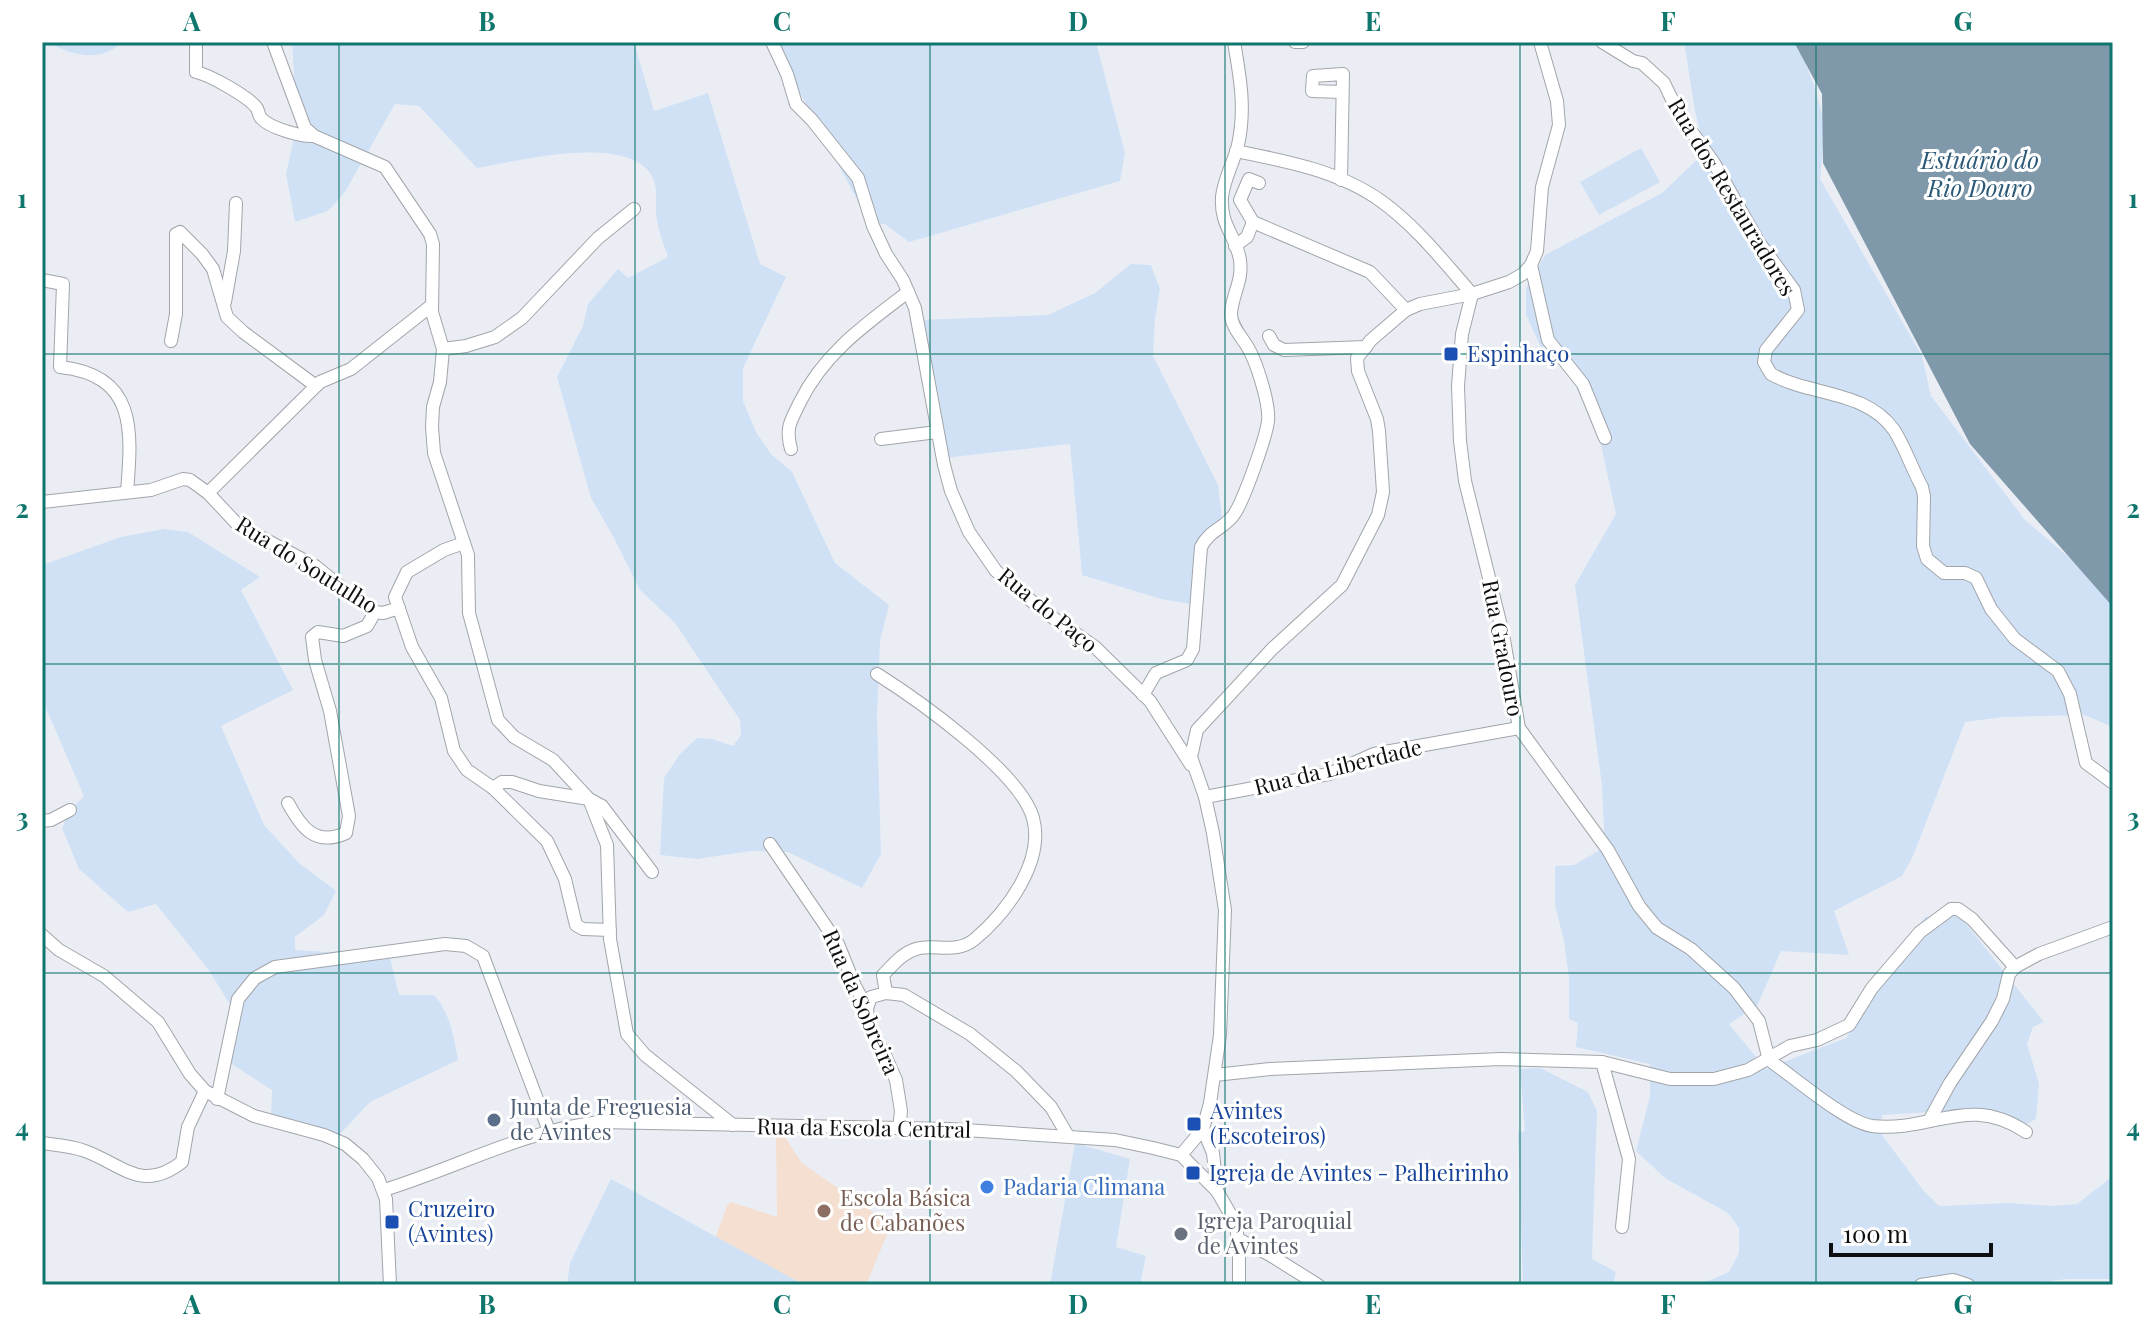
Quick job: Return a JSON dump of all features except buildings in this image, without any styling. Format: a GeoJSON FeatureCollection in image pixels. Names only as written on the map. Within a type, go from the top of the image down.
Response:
{"type":"FeatureCollection","features":[{"type":"Feature","properties":{"kind":"street"},"geometry":{"type":"LineString","coordinates":[[196,42],[196,72],[209,75],[256,107],[261,119],[270,125],[304,137],[314,136]]}},
{"type":"Feature","properties":{"kind":"street"},"geometry":{"type":"LineString","coordinates":[[273,42],[305,128],[314,136],[385,167],[430,234],[433,244],[432,305],[443,349],[440,382],[433,407],[434,453],[470,565],[469,613],[498,720],[514,737],[553,760],[589,799],[602,806],[652,872]]}},
{"type":"Feature","properties":{"kind":"street","name":"Rua do Paço"},"geometry":{"type":"LineString","coordinates":[[772,42],[787,74],[796,104],[858,178],[873,226],[915,308],[951,491],[969,532],[996,571],[1042,610],[1095,647],[1143,695],[1165,721],[1193,768],[1205,797],[1220,867],[1225,910],[1220,1035],[1203,1129]]}},
{"type":"Feature","properties":{"kind":"street"},"geometry":{"type":"LineString","coordinates":[[1143,695],[1156,673],[1187,660],[1193,649],[1201,547],[1208,534],[1235,514],[1268,420],[1267,404],[1249,348],[1237,332],[1231,316],[1241,270],[1235,246],[1222,219],[1222,196],[1236,151],[1243,90],[1234,42]]}},
{"type":"Feature","properties":{"kind":"street"},"geometry":{"type":"LineString","coordinates":[[1295,42],[1303,42]]}},
{"type":"Feature","properties":{"kind":"street"},"geometry":{"type":"LineString","coordinates":[[1193,768],[1191,757],[1197,730],[1272,649],[1342,585],[1378,515],[1383,492],[1377,419],[1358,371],[1357,358],[1406,310],[1509,282],[1531,265],[1537,251],[1542,187],[1559,125],[1557,101],[1540,42]]}},
{"type":"Feature","properties":{"kind":"street","name":"Rua dos Restauradores"},"geometry":{"type":"LineString","coordinates":[[1602,42],[1633,61],[1642,63],[1664,83],[1679,114],[1714,163],[1758,241],[1794,290],[1798,310],[1766,350],[1764,362],[1771,374],[1814,392],[1854,400],[1881,417],[1894,431],[1922,487],[1923,546],[1927,559],[1944,573],[1965,573],[1976,578],[1991,609],[2015,639],[2058,671],[2070,694],[2086,763],[2113,783]]}},
{"type":"Feature","properties":{"kind":"street"},"geometry":{"type":"LineString","coordinates":[[1341,180],[1342,92]]}},
{"type":"Feature","properties":{"kind":"street"},"geometry":{"type":"LineString","coordinates":[[1236,151],[1329,174],[1382,202],[1443,260],[1472,294]]}},
{"type":"Feature","properties":{"kind":"street"},"geometry":{"type":"LineString","coordinates":[[1259,183],[1249,179],[1240,200],[1253,222],[1334,254],[1370,272],[1406,310]]}},
{"type":"Feature","properties":{"kind":"street"},"geometry":{"type":"LineString","coordinates":[[224,309],[234,251],[236,203]]}},
{"type":"Feature","properties":{"kind":"street"},"geometry":{"type":"LineString","coordinates":[[443,349],[495,337],[522,318],[598,238],[634,209]]}},
{"type":"Feature","properties":{"kind":"street"},"geometry":{"type":"LineString","coordinates":[[1235,246],[1247,237],[1253,222]]}},
{"type":"Feature","properties":{"kind":"street"},"geometry":{"type":"LineString","coordinates":[[171,341],[176,314],[176,234],[180,232],[213,269],[224,309],[243,332],[316,386]]}},
{"type":"Feature","properties":{"kind":"street"},"geometry":{"type":"LineString","coordinates":[[1531,265],[1548,340],[1583,384],[1605,438]]}},
{"type":"Feature","properties":{"kind":"street"},"geometry":{"type":"LineString","coordinates":[[42,280],[63,284],[60,367],[78,369],[103,379],[116,391],[125,408],[129,467],[127,492]]}},
{"type":"Feature","properties":{"kind":"street"},"geometry":{"type":"LineString","coordinates":[[791,449],[788,438],[790,419],[823,363],[867,323],[908,292]]}},
{"type":"Feature","properties":{"kind":"street","name":"Rua Gradouro"},"geometry":{"type":"LineString","coordinates":[[1472,294],[1462,334],[1460,441],[1465,481],[1503,634],[1519,728],[1608,850],[1639,906],[1657,928],[1691,949],[1743,999],[1759,1021],[1769,1060]]}},
{"type":"Feature","properties":{"kind":"street"},"geometry":{"type":"LineString","coordinates":[[42,502],[151,490],[183,479],[190,480],[208,493],[320,382],[351,369],[432,305]]}},
{"type":"Feature","properties":{"kind":"street"},"geometry":{"type":"LineString","coordinates":[[1269,336],[1274,345],[1284,350],[1366,347]]}},
{"type":"Feature","properties":{"kind":"street"},"geometry":{"type":"LineString","coordinates":[[881,439],[937,432]]}},
{"type":"Feature","properties":{"kind":"street","name":"Rua do Soutulho"},"geometry":{"type":"LineString","coordinates":[[208,493],[238,525],[315,566],[375,612],[399,608],[395,597],[407,572],[444,550],[464,543]]}},
{"type":"Feature","properties":{"kind":"street"},"geometry":{"type":"LineString","coordinates":[[399,608],[421,667],[441,698],[454,751],[467,770],[493,788],[547,841],[565,879],[576,925],[583,929],[610,930]]}},
{"type":"Feature","properties":{"kind":"street"},"geometry":{"type":"LineString","coordinates":[[288,803],[300,825],[320,837],[335,838],[346,833],[349,816],[330,711],[315,660],[312,637],[318,632],[343,636],[367,626],[375,612]]}},
{"type":"Feature","properties":{"kind":"street"},"geometry":{"type":"LineString","coordinates":[[877,674],[959,734],[999,769],[1028,806],[1034,820],[1036,840],[1022,884],[1007,906],[972,942],[945,950],[918,948],[900,957],[883,975],[886,993]]}},
{"type":"Feature","properties":{"kind":"street","name":"Rua da Liberdade"},"geometry":{"type":"LineString","coordinates":[[1205,797],[1329,774],[1374,754],[1519,728]]}},
{"type":"Feature","properties":{"kind":"street"},"geometry":{"type":"LineString","coordinates":[[493,788],[502,782],[512,782],[539,791],[589,799]]}},
{"type":"Feature","properties":{"kind":"street"},"geometry":{"type":"LineString","coordinates":[[589,799],[607,845],[610,930],[627,1034],[645,1055],[733,1125]]}},
{"type":"Feature","properties":{"kind":"street"},"geometry":{"type":"LineString","coordinates":[[42,821],[70,810]]}},
{"type":"Feature","properties":{"kind":"street","name":"Rua da Sobreira"},"geometry":{"type":"LineString","coordinates":[[770,844],[838,944],[867,1008],[869,1029],[896,1080],[901,1111],[899,1129]]}},
{"type":"Feature","properties":{"kind":"street"},"geometry":{"type":"LineString","coordinates":[[1215,1075],[1270,1069],[1501,1059],[1602,1062],[1670,1079],[1714,1079],[1748,1070],[1790,1046],[1817,1040],[1849,1025],[1872,988],[1920,932],[1951,909],[1958,909],[1972,919],[2015,967]]}},
{"type":"Feature","properties":{"kind":"street"},"geometry":{"type":"LineString","coordinates":[[1929,1121],[1950,1083],[1992,1021],[2003,999],[2009,974],[2015,967],[2039,954],[2113,927]]}},
{"type":"Feature","properties":{"kind":"street"},"geometry":{"type":"LineString","coordinates":[[42,935],[59,950],[104,976],[158,1022],[190,1074],[205,1091],[268,1121],[324,1135],[345,1144],[363,1159],[384,1190],[390,1285]]}},
{"type":"Feature","properties":{"kind":"street"},"geometry":{"type":"LineString","coordinates":[[217,1099],[238,999],[255,978],[275,967],[445,944],[466,946],[483,956],[549,1131]]}},
{"type":"Feature","properties":{"kind":"street"},"geometry":{"type":"LineString","coordinates":[[867,1008],[871,997],[886,993],[904,995],[970,1034],[1016,1071],[1051,1107],[1068,1136]]}},
{"type":"Feature","properties":{"kind":"street"},"geometry":{"type":"LineString","coordinates":[[1769,1060],[1848,1117],[1871,1126],[1985,1113],[2006,1119],[2026,1132]]}},
{"type":"Feature","properties":{"kind":"street"},"geometry":{"type":"LineString","coordinates":[[1602,1062],[1629,1159],[1622,1227]]}},
{"type":"Feature","properties":{"kind":"street"},"geometry":{"type":"LineString","coordinates":[[42,1143],[84,1150],[132,1175],[156,1175],[182,1162],[188,1127],[205,1091]]}},
{"type":"Feature","properties":{"kind":"street","name":"Rua da Escola Central"},"geometry":{"type":"LineString","coordinates":[[384,1190],[567,1125],[600,1122],[950,1129],[1115,1140],[1181,1155]]}},
{"type":"Feature","properties":{"kind":"street"},"geometry":{"type":"LineString","coordinates":[[1217,1191],[1213,1153],[1203,1129],[1181,1155],[1217,1191],[1236,1224],[1239,1285]]}},
{"type":"Feature","properties":{"kind":"street"},"geometry":{"type":"LineString","coordinates":[[378,1178],[405,1184]]}},
{"type":"Feature","properties":{"kind":"street"},"geometry":{"type":"LineString","coordinates":[[1238,1239],[1318,1285]]}},
{"type":"Feature","properties":{"kind":"street"},"geometry":{"type":"LineString","coordinates":[[1921,1285],[1953,1280],[1968,1285]]}},
{"type":"Feature","properties":{"kind":"shaded area"},"geometry":{"type":"Polygon","coordinates":[[[47,42],[122,42],[104,53],[85,55],[47,42]]]}},
{"type":"Feature","properties":{"kind":"shaded area"},"geometry":{"type":"Polygon","coordinates":[[[292,42],[634,42],[654,111],[708,93],[760,264],[786,277],[743,368],[743,401],[756,432],[771,454],[792,472],[835,563],[889,605],[880,641],[877,715],[881,854],[862,888],[788,852],[751,851],[697,859],[660,855],[664,778],[680,754],[697,738],[733,746],[741,735],[740,720],[675,623],[640,590],[591,498],[557,377],[583,326],[588,304],[618,269],[628,278],[668,257],[658,226],[656,190],[650,173],[636,161],[594,152],[542,156],[477,168],[419,106],[395,104],[345,192],[328,211],[295,222],[286,174],[297,124],[292,42]]]}},
{"type":"Feature","properties":{"kind":"shaded area"},"geometry":{"type":"Polygon","coordinates":[[[773,42],[1096,42],[1125,153],[1120,181],[909,242],[885,224],[870,224],[773,42]]]}},
{"type":"Feature","properties":{"kind":"shaded area"},"geometry":{"type":"Polygon","coordinates":[[[1684,42],[1803,42],[1801,52],[1825,125],[1820,179],[1922,356],[1931,396],[2025,520],[2113,595],[2113,727],[2084,715],[2004,717],[1965,722],[1913,856],[1902,876],[1834,911],[1849,955],[1781,951],[1757,1006],[1729,1024],[1766,1069],[1846,1038],[1925,917],[1956,911],[2044,1022],[2033,1027],[2027,1044],[2039,1084],[2036,1119],[2021,1127],[1966,1110],[1882,1115],[1879,1131],[1923,1190],[1939,1206],[2077,1204],[2113,1176],[2113,1279],[2068,1279],[2010,1285],[1699,1285],[1729,1272],[1739,1253],[1739,1228],[1728,1213],[1665,1178],[1636,1151],[1650,1096],[1650,1064],[1576,1047],[1578,1023],[1569,1019],[1569,978],[1555,905],[1555,866],[1574,865],[1600,850],[1604,830],[1602,786],[1575,585],[1616,514],[1600,440],[1564,360],[1547,360],[1526,315],[1526,288],[1545,255],[1662,193],[1705,152],[1684,42]]]}},
{"type":"Feature","properties":{"kind":"shaded area"},"geometry":{"type":"Polygon","coordinates":[[[1641,148],[1660,182],[1599,215],[1580,182],[1641,148]]]}},
{"type":"Feature","properties":{"kind":"shaded area"},"geometry":{"type":"Polygon","coordinates":[[[1131,264],[1151,265],[1160,289],[1153,356],[1218,485],[1223,526],[1201,536],[1197,605],[1161,599],[1082,575],[1070,444],[944,458],[919,320],[1048,315],[1095,293],[1131,264]]]}},
{"type":"Feature","properties":{"kind":"shaded area"},"geometry":{"type":"Polygon","coordinates":[[[164,529],[188,532],[260,577],[241,590],[293,690],[221,726],[264,825],[299,863],[336,891],[324,915],[295,937],[295,950],[388,949],[399,995],[434,995],[450,1026],[458,1060],[370,1102],[339,1135],[271,1117],[272,1090],[227,1061],[231,1006],[208,969],[156,904],[128,912],[79,869],[62,828],[71,809],[84,796],[42,699],[42,565],[121,537],[164,529]]]}},
{"type":"Feature","properties":{"kind":"shaded area"},"geometry":{"type":"Polygon","coordinates":[[[1540,1068],[1588,1092],[1597,1111],[1592,1259],[1616,1272],[1613,1285],[1523,1285],[1518,1132],[1525,1131],[1520,1069],[1540,1068]]]}},
{"type":"Feature","properties":{"kind":"shaded area","name":"Escola Básica de Cabanões"},"geometry":{"type":"Polygon","coordinates":[[[776,1134],[783,1134],[802,1163],[891,1225],[866,1285],[781,1285],[709,1255],[731,1202],[777,1217],[776,1134]]]}},
{"type":"Feature","properties":{"kind":"shaded area"},"geometry":{"type":"Polygon","coordinates":[[[1075,1143],[1130,1159],[1116,1247],[1146,1256],[1140,1285],[1050,1285],[1075,1143]]]}},
{"type":"Feature","properties":{"kind":"shaded area"},"geometry":{"type":"Polygon","coordinates":[[[611,1179],[804,1285],[567,1285],[570,1263],[611,1179]]]}},
{"type":"Feature","properties":{"kind":"water","name":"Estuário do Rio Douro"},"geometry":{"type":"Polygon","coordinates":[[[1794,42],[2113,42],[2113,607],[1970,444],[1823,163],[1822,94],[1794,42]]]}},
{"type":"Feature","properties":{"kind":"place","name":"Espinhaço"},"geometry":{"type":"Point","coordinates":[1451,354]}},
{"type":"Feature","properties":{"kind":"place","name":"Junta de Freguesia de Avintes"},"geometry":{"type":"Point","coordinates":[494,1120]}},
{"type":"Feature","properties":{"kind":"place","name":"Avintes (Escoteiros)"},"geometry":{"type":"Point","coordinates":[1194,1124]}},
{"type":"Feature","properties":{"kind":"place","name":"Igreja de Avintes - Palheirinho"},"geometry":{"type":"Point","coordinates":[1193,1173]}},
{"type":"Feature","properties":{"kind":"place","name":"Padaria Climana"},"geometry":{"type":"Point","coordinates":[987,1187]}},
{"type":"Feature","properties":{"kind":"place","name":"Escola Básica de Cabanões"},"geometry":{"type":"Point","coordinates":[824,1211]}},
{"type":"Feature","properties":{"kind":"place","name":"Cruzeiro (Avintes)"},"geometry":{"type":"Point","coordinates":[392,1222]}},
{"type":"Feature","properties":{"kind":"place","name":"Igreja Paroquial de Avintes"},"geometry":{"type":"Point","coordinates":[1181,1234]}}]}
